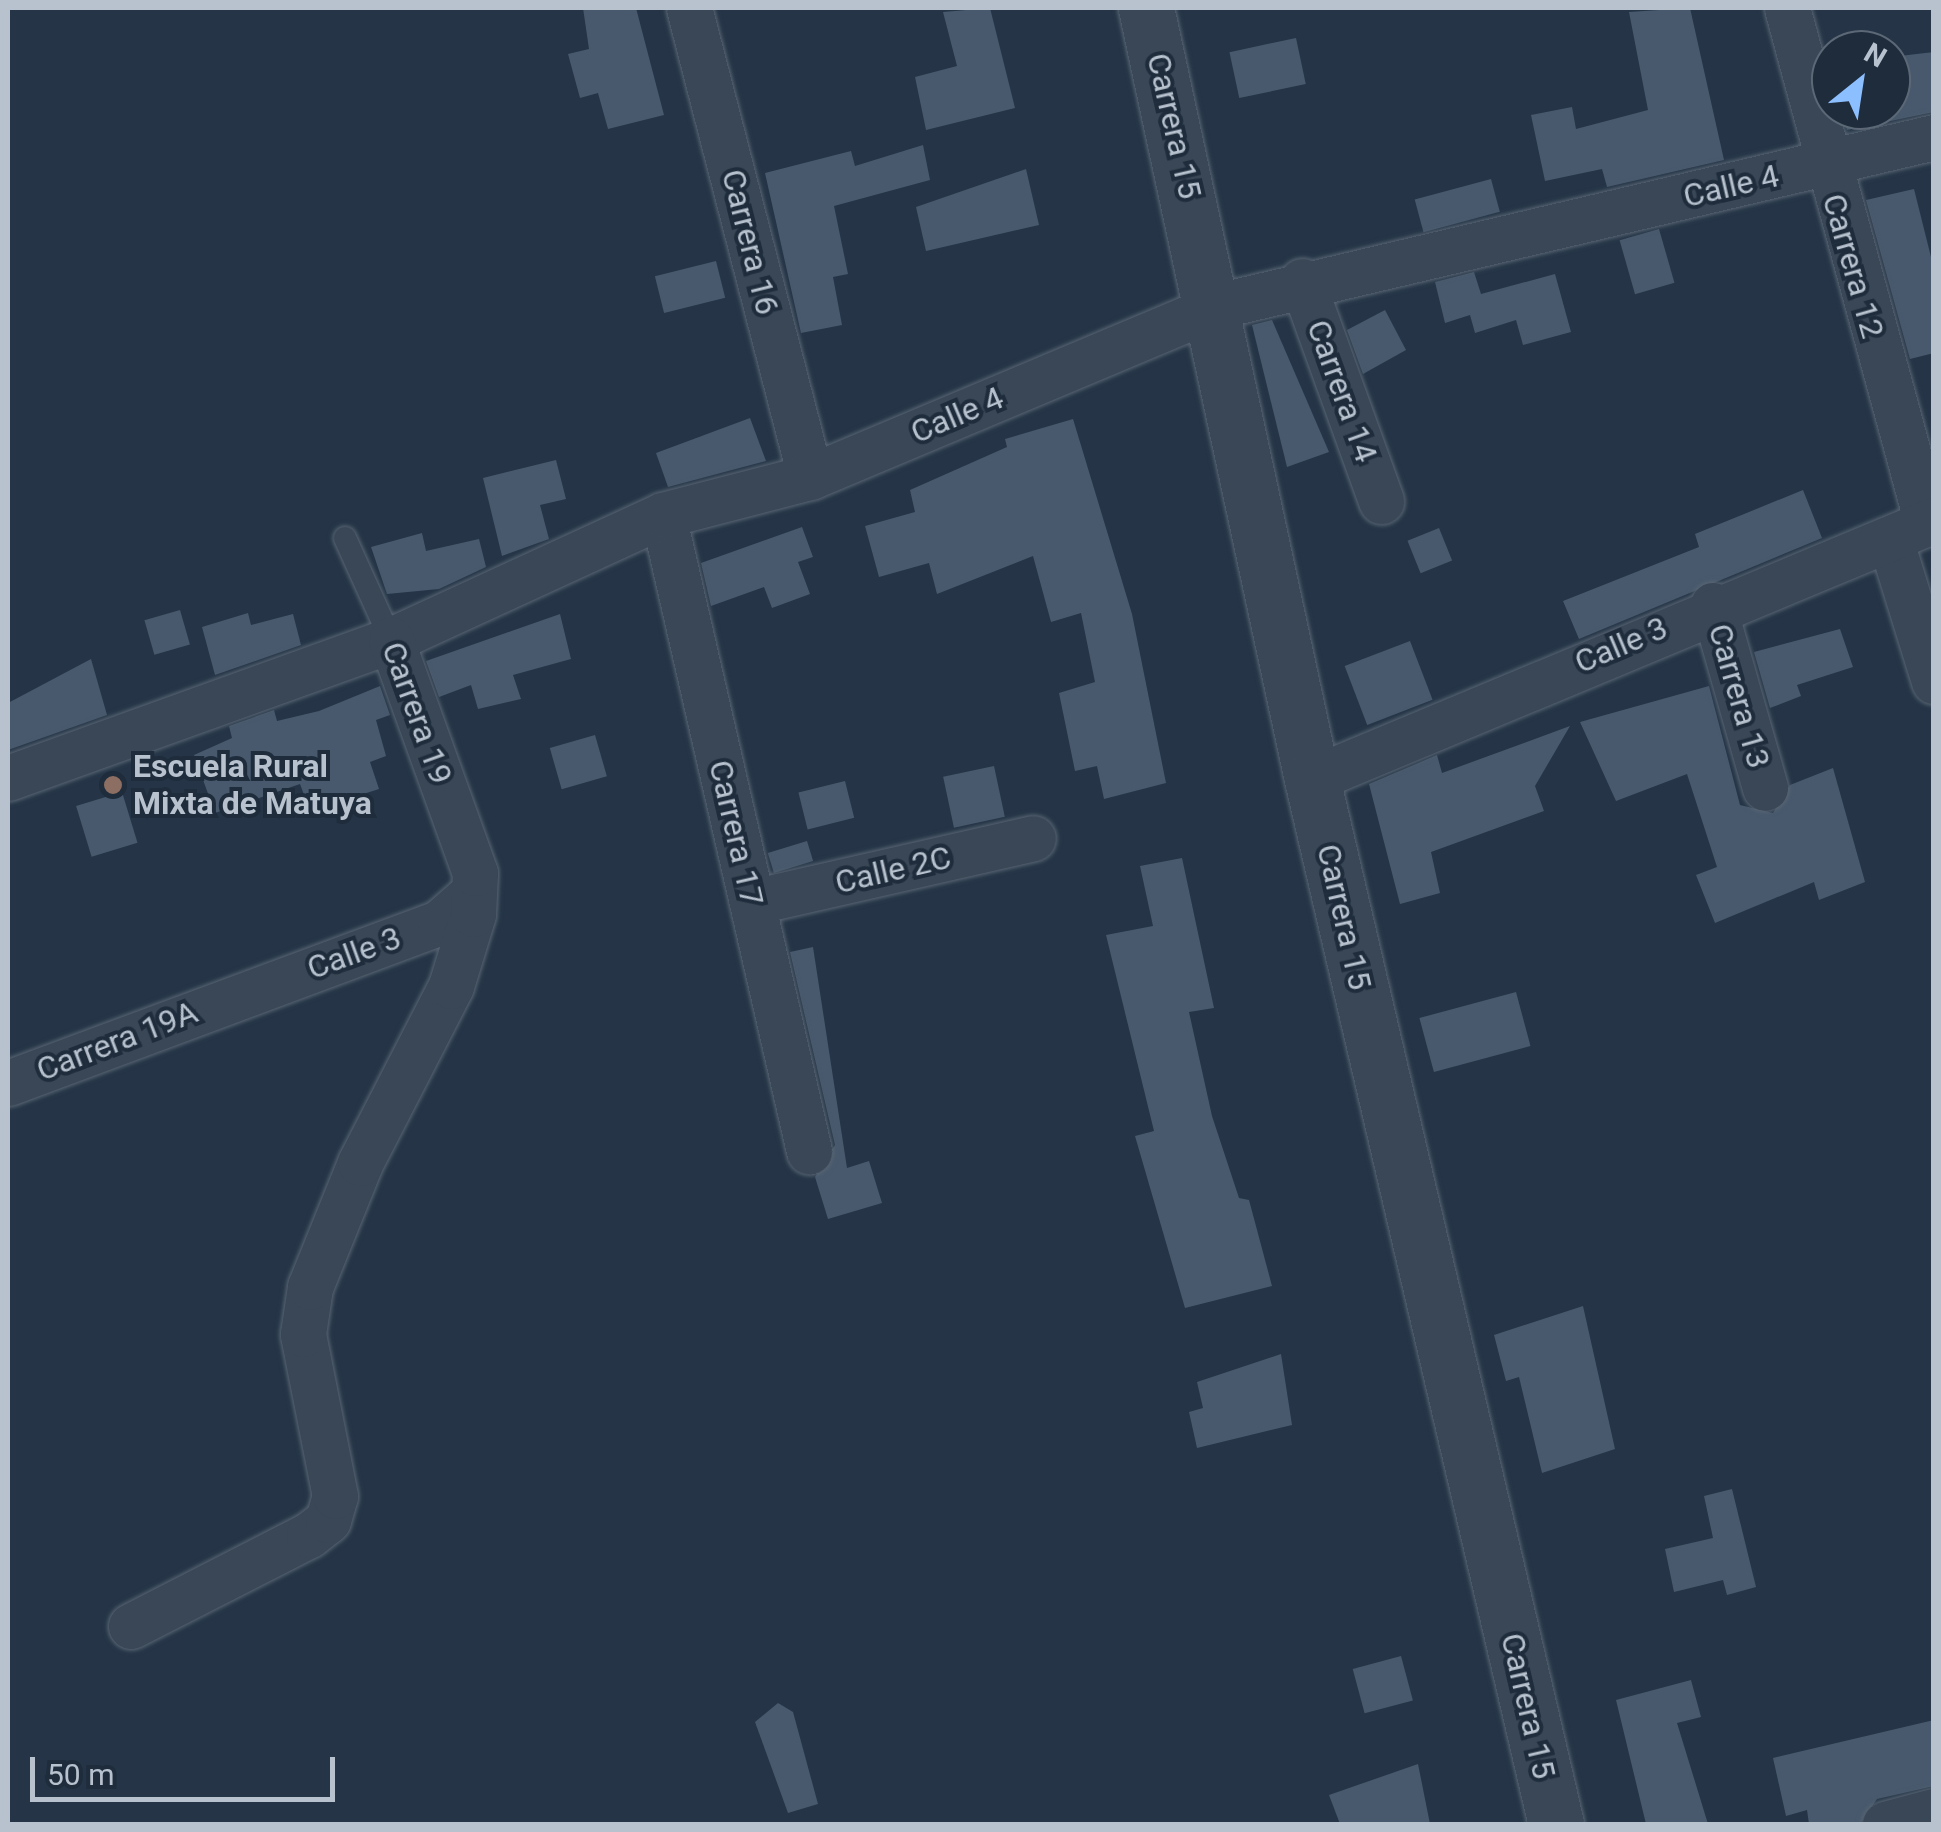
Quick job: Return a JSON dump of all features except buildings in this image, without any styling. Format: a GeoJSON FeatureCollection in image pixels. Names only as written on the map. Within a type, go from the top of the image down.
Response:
{"type":"FeatureCollection","features":[{"type":"Feature","properties":{"kind":"street","name":"Carrera 16"},"geometry":{"type":"LineString","coordinates":[[689,8],[810,476]]}},
{"type":"Feature","properties":{"kind":"street","name":"Carrera 15"},"geometry":{"type":"LineString","coordinates":[[1146,8],[1217,306],[1312,779],[1556,1824]]}},
{"type":"Feature","properties":{"kind":"street","name":"Carrera 12"},"geometry":{"type":"LineString","coordinates":[[1787,8],[1917,527],[1934,681]]}},
{"type":"Feature","properties":{"kind":"street","name":"Calle 4"},"geometry":{"type":"LineString","coordinates":[[8,778],[391,640],[663,515],[810,476],[1217,306],[1302,281],[1934,137]]}},
{"type":"Feature","properties":{"kind":"street","name":"Carrera 14"},"geometry":{"type":"LineString","coordinates":[[1302,281],[1381,501]]}},
{"type":"Feature","properties":{"kind":"street","name":"Carrera 17"},"geometry":{"type":"LineString","coordinates":[[663,515],[810,1150]]}},
{"type":"Feature","properties":{"kind":"street","name":"Calle 3"},"geometry":{"type":"LineString","coordinates":[[1312,779],[1712,605],[1917,527]]}},
{"type":"Feature","properties":{"kind":"street","name":"Carrera 13"},"geometry":{"type":"LineString","coordinates":[[1712,605],[1764,788]]}},
{"type":"Feature","properties":{"kind":"street","name":"Carrera 19"},"geometry":{"type":"LineString","coordinates":[[391,640],[475,873],[474,893]]}},
{"type":"Feature","properties":{"kind":"street","name":"Calle 2C"},"geometry":{"type":"LineString","coordinates":[[752,902],[1033,838]]}},
{"type":"Feature","properties":{"kind":"street","name":"Calle 3"},"geometry":{"type":"LineString","coordinates":[[226,998],[440,922],[474,893]]}},
{"type":"Feature","properties":{"kind":"street"},"geometry":{"type":"LineString","coordinates":[[131,1626],[251,1570],[328,1520],[328,1442],[304,1334],[310,1287],[360,1164],[451,986],[474,893]]}},
{"type":"Feature","properties":{"kind":"street","name":"Carrera 19A"},"geometry":{"type":"LineString","coordinates":[[8,1083],[226,998]]}},
{"type":"Feature","properties":{"kind":"street"},"geometry":{"type":"LineString","coordinates":[[1885,1824],[1934,1811]]}},
{"type":"Feature","properties":{"kind":"lane","name":"Carrera 19"},"geometry":{"type":"LineString","coordinates":[[345,538],[391,640]]}},
{"type":"Feature","properties":{"kind":"place","name":"Escuela Rural Mixta de Matuya"},"geometry":{"type":"Point","coordinates":[113,785]}}]}
